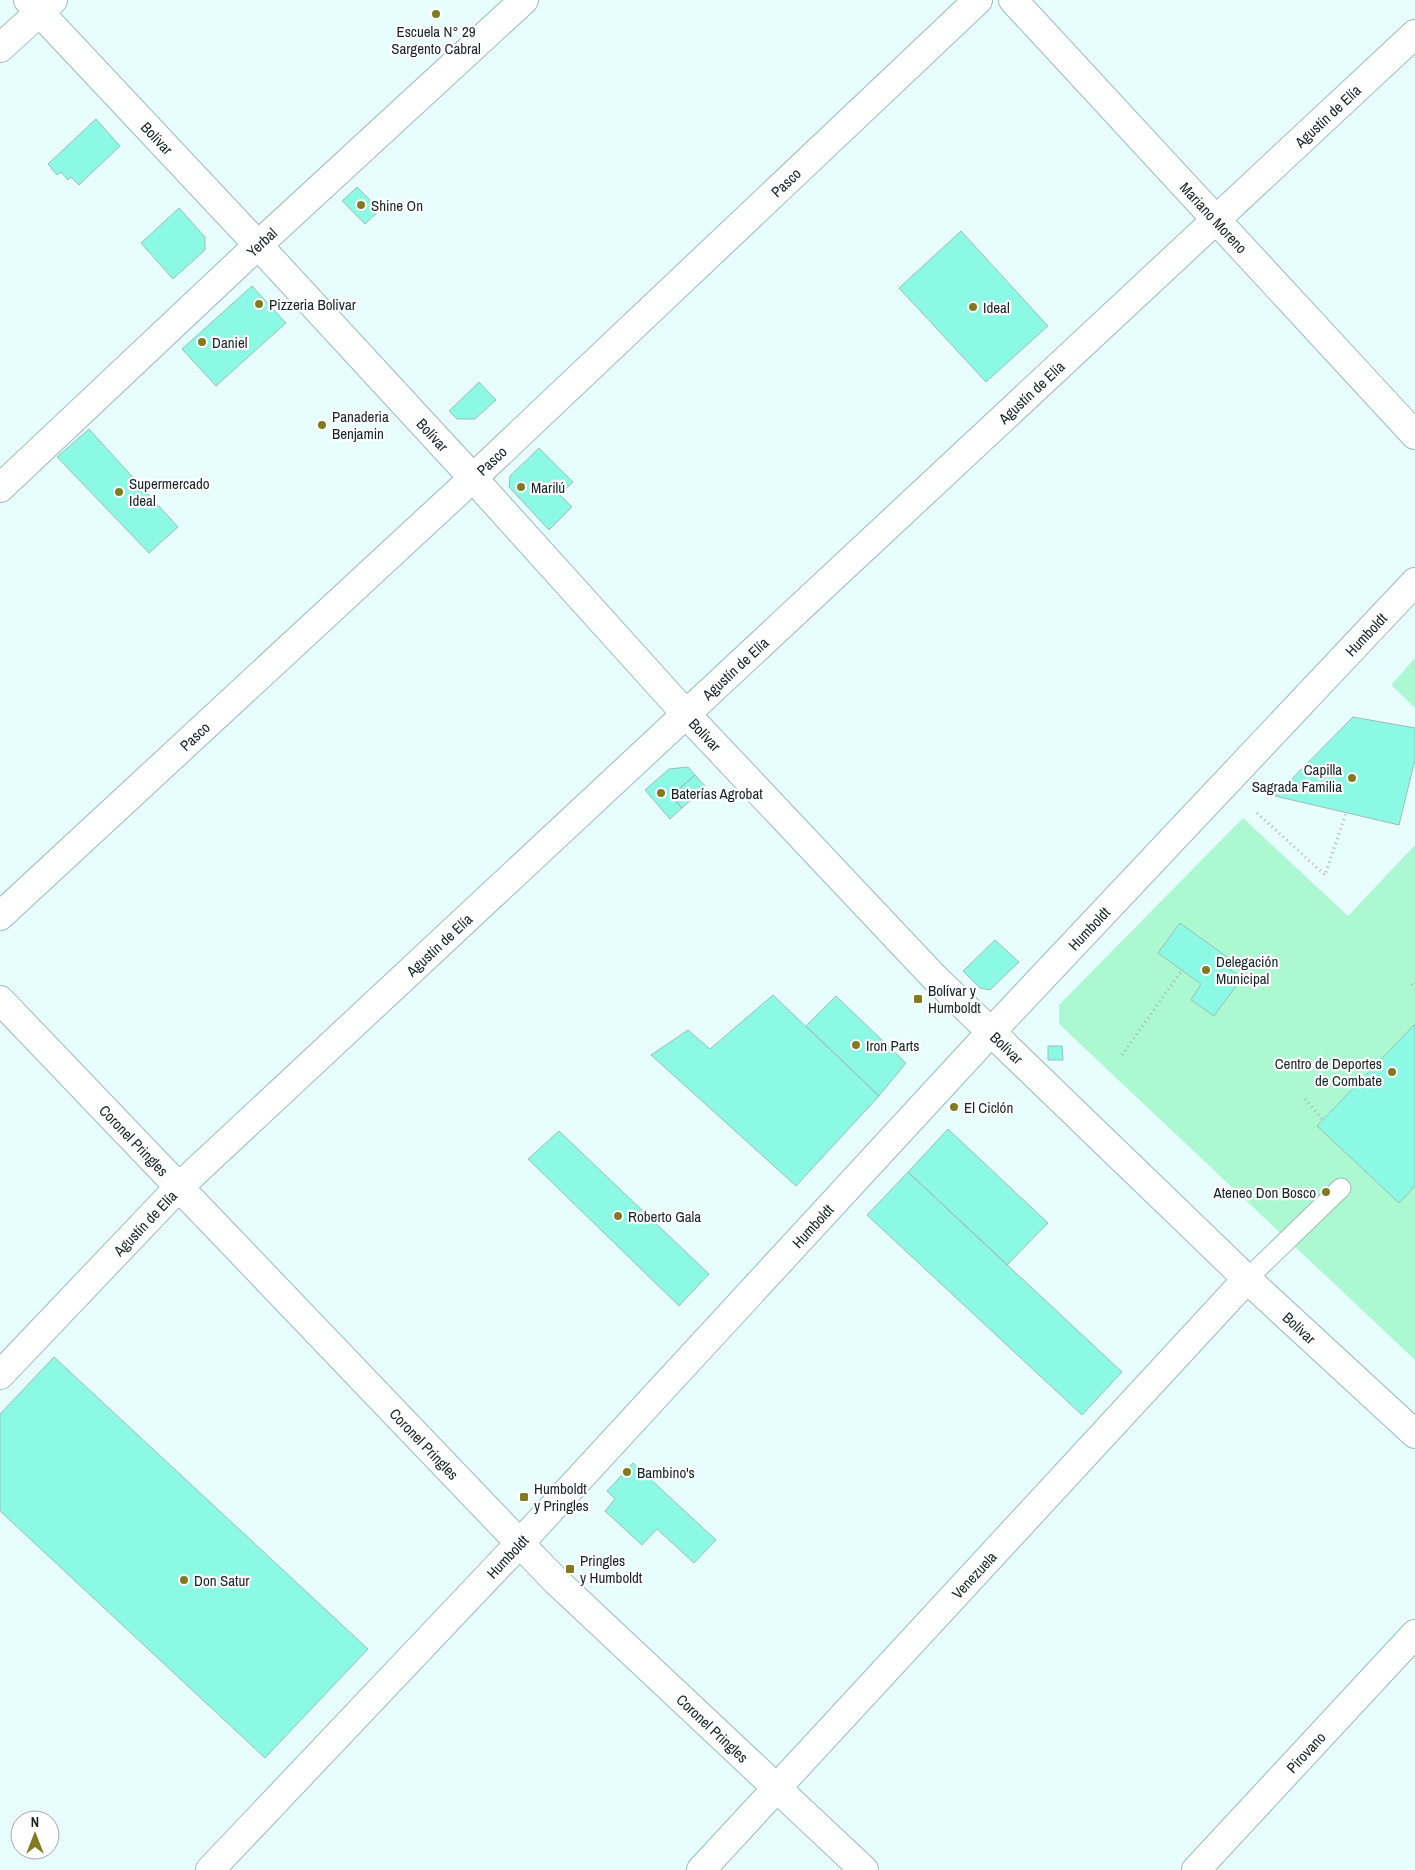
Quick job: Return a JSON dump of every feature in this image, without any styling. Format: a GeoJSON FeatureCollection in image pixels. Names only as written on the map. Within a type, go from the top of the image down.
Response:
{"type":"FeatureCollection","features":[{"type":"Feature","properties":{"kind":"street","name":"Yerbal"},"geometry":{"type":"LineString","coordinates":[[0,488],[258,245],[524,0]]}},
{"type":"Feature","properties":{"kind":"street","name":"Pasco"},"geometry":{"type":"LineString","coordinates":[[0,916],[473,478],[978,0]]}},
{"type":"Feature","properties":{"kind":"street","name":"Mariano Moreno"},"geometry":{"type":"LineString","coordinates":[[1013,0],[1415,435]]}},
{"type":"Feature","properties":{"kind":"street","name":"Bolívar"},"geometry":{"type":"LineString","coordinates":[[40,4],[685,713],[934,977],[1247,1279],[1415,1434]]}},
{"type":"Feature","properties":{"kind":"street"},"geometry":{"type":"LineString","coordinates":[[0,48],[40,4]]}},
{"type":"Feature","properties":{"kind":"street","name":"Agustín de Elía"},"geometry":{"type":"LineString","coordinates":[[0,1375],[178,1187],[1415,34]]}},
{"type":"Feature","properties":{"kind":"street","name":"Humboldt"},"geometry":{"type":"LineString","coordinates":[[210,1870],[519,1544],[992,1032],[1415,582]]}},
{"type":"Feature","properties":{"kind":"street","name":"Coronel Pringles"},"geometry":{"type":"LineString","coordinates":[[0,1000],[554,1580],[864,1870]]}},
{"type":"Feature","properties":{"kind":"street","name":"Venezuela"},"geometry":{"type":"LineString","coordinates":[[701,1870],[1247,1279]]}},
{"type":"Feature","properties":{"kind":"street","name":"Pirovano"},"geometry":{"type":"LineString","coordinates":[[1196,1870],[1415,1634]]}},
{"type":"Feature","properties":{"kind":"lane"},"geometry":{"type":"LineString","coordinates":[[1247,1279],[1341,1188]]}},
{"type":"Feature","properties":{"kind":"path"},"geometry":{"type":"LineString","coordinates":[[1257,813],[1325,875],[1346,813]]}},
{"type":"Feature","properties":{"kind":"path"},"geometry":{"type":"LineString","coordinates":[[1122,1055],[1182,970]]}},
{"type":"Feature","properties":{"kind":"path"},"geometry":{"type":"LineString","coordinates":[[1412,984],[1415,988]]}},
{"type":"Feature","properties":{"kind":"path"},"geometry":{"type":"LineString","coordinates":[[1305,1099],[1323,1120]]}},
{"type":"Feature","properties":{"kind":"green space"},"geometry":{"type":"Polygon","coordinates":[[[1415,658],[1415,708],[1391,685],[1415,658]]]}},
{"type":"Feature","properties":{"kind":"green space","name":"Ateneo Don Bosco"},"geometry":{"type":"Polygon","coordinates":[[[1243,818],[1348,916],[1415,845],[1415,1360],[1059,1024],[1059,1005],[1243,818]]]}},
{"type":"Feature","properties":{"kind":"building"},"geometry":{"type":"Polygon","coordinates":[[[96,119],[120,146],[79,185],[71,177],[68,180],[61,172],[57,175],[48,164],[96,119]]]}},
{"type":"Feature","properties":{"kind":"building","name":"Shine On"},"geometry":{"type":"Polygon","coordinates":[[[357,187],[380,210],[365,224],[342,201],[357,187]]]}},
{"type":"Feature","properties":{"kind":"building"},"geometry":{"type":"Polygon","coordinates":[[[179,208],[205,237],[205,250],[173,279],[141,243],[179,208]]]}},
{"type":"Feature","properties":{"kind":"building","name":"Ideal"},"geometry":{"type":"Polygon","coordinates":[[[961,231],[1048,326],[986,382],[899,288],[961,231]]]}},
{"type":"Feature","properties":{"kind":"building"},"geometry":{"type":"Polygon","coordinates":[[[252,286],[286,323],[216,386],[182,349],[252,286]]]}},
{"type":"Feature","properties":{"kind":"building"},"geometry":{"type":"Polygon","coordinates":[[[479,382],[496,400],[475,419],[457,419],[449,411],[479,382]]]}},
{"type":"Feature","properties":{"kind":"building","name":"Supermercado Ideal"},"geometry":{"type":"Polygon","coordinates":[[[89,429],[178,527],[149,553],[57,457],[89,429]]]}},
{"type":"Feature","properties":{"kind":"building"},"geometry":{"type":"Polygon","coordinates":[[[539,448],[573,482],[560,495],[572,507],[549,530],[509,487],[510,476],[539,448]]]}},
{"type":"Feature","properties":{"kind":"building","name":"Capilla Sagrada Familia"},"geometry":{"type":"Polygon","coordinates":[[[1353,717],[1415,728],[1415,760],[1399,825],[1275,796],[1353,717]]]}},
{"type":"Feature","properties":{"kind":"building","name":"Baterías Agrobat"},"geometry":{"type":"Polygon","coordinates":[[[688,767],[695,775],[671,796],[682,808],[670,819],[645,790],[669,769],[688,767]]]}},
{"type":"Feature","properties":{"kind":"building"},"geometry":{"type":"Polygon","coordinates":[[[695,775],[706,787],[682,808],[671,796],[695,775]]]}},
{"type":"Feature","properties":{"kind":"building","name":"Delegación Municipal"},"geometry":{"type":"Polygon","coordinates":[[[1180,923],[1234,962],[1229,969],[1242,978],[1214,1016],[1191,1000],[1201,984],[1158,953],[1180,923]]]}},
{"type":"Feature","properties":{"kind":"building"},"geometry":{"type":"Polygon","coordinates":[[[995,940],[1019,962],[990,990],[980,988],[963,971],[995,940]]]}},
{"type":"Feature","properties":{"kind":"building"},"geometry":{"type":"Polygon","coordinates":[[[773,995],[879,1096],[796,1186],[651,1055],[688,1030],[710,1049],[773,995]]]}},
{"type":"Feature","properties":{"kind":"building","name":"Iron Parts"},"geometry":{"type":"Polygon","coordinates":[[[836,996],[906,1063],[879,1096],[806,1026],[836,996]]]}},
{"type":"Feature","properties":{"kind":"building","name":"Centro de Deportes de Combate"},"geometry":{"type":"Polygon","coordinates":[[[1415,1024],[1415,1186],[1399,1203],[1317,1126],[1415,1024]]]}},
{"type":"Feature","properties":{"kind":"building"},"geometry":{"type":"Polygon","coordinates":[[[1048,1046],[1062,1046],[1063,1060],[1048,1060],[1048,1046]]]}},
{"type":"Feature","properties":{"kind":"building"},"geometry":{"type":"Polygon","coordinates":[[[948,1129],[1048,1223],[1007,1265],[908,1172],[948,1129]]]}},
{"type":"Feature","properties":{"kind":"building","name":"Roberto Gala"},"geometry":{"type":"Polygon","coordinates":[[[559,1131],[709,1274],[679,1306],[528,1159],[559,1131]]]}},
{"type":"Feature","properties":{"kind":"building"},"geometry":{"type":"Polygon","coordinates":[[[908,1172],[1122,1372],[1082,1415],[867,1215],[908,1172]]]}},
{"type":"Feature","properties":{"kind":"building","name":"Don Satur"},"geometry":{"type":"Polygon","coordinates":[[[54,1357],[368,1649],[265,1758],[0,1511],[0,1414],[54,1357]]]}},
{"type":"Feature","properties":{"kind":"building"},"geometry":{"type":"Polygon","coordinates":[[[633,1463],[716,1540],[694,1563],[657,1529],[642,1545],[605,1511],[615,1499],[607,1491],[633,1463]]]}},
{"type":"Feature","properties":{"kind":"place","name":"Escuela N° 29 Sargento Cabral"},"geometry":{"type":"Point","coordinates":[436,14]}},
{"type":"Feature","properties":{"kind":"place","name":"Shine On"},"geometry":{"type":"Point","coordinates":[361,205]}},
{"type":"Feature","properties":{"kind":"place","name":"Pizzeria Bolivar"},"geometry":{"type":"Point","coordinates":[259,304]}},
{"type":"Feature","properties":{"kind":"place","name":"Ideal"},"geometry":{"type":"Point","coordinates":[973,307]}},
{"type":"Feature","properties":{"kind":"place","name":"Daniel"},"geometry":{"type":"Point","coordinates":[202,342]}},
{"type":"Feature","properties":{"kind":"place","name":"Panaderia Benjamin"},"geometry":{"type":"Point","coordinates":[322,425]}},
{"type":"Feature","properties":{"kind":"place","name":"Marilú"},"geometry":{"type":"Point","coordinates":[521,487]}},
{"type":"Feature","properties":{"kind":"place","name":"Supermercado Ideal"},"geometry":{"type":"Point","coordinates":[119,492]}},
{"type":"Feature","properties":{"kind":"place","name":"Capilla Sagrada Familia"},"geometry":{"type":"Point","coordinates":[1352,778]}},
{"type":"Feature","properties":{"kind":"place","name":"Baterías Agrobat"},"geometry":{"type":"Point","coordinates":[661,793]}},
{"type":"Feature","properties":{"kind":"place","name":"Delegación Municipal"},"geometry":{"type":"Point","coordinates":[1206,970]}},
{"type":"Feature","properties":{"kind":"place","name":"Bolívar y Humboldt"},"geometry":{"type":"Point","coordinates":[918,999]}},
{"type":"Feature","properties":{"kind":"place","name":"Iron Parts"},"geometry":{"type":"Point","coordinates":[856,1045]}},
{"type":"Feature","properties":{"kind":"place","name":"Centro de Deportes de Combate"},"geometry":{"type":"Point","coordinates":[1392,1072]}},
{"type":"Feature","properties":{"kind":"place","name":"El Ciclón"},"geometry":{"type":"Point","coordinates":[954,1107]}},
{"type":"Feature","properties":{"kind":"place","name":"Ateneo Don Bosco"},"geometry":{"type":"Point","coordinates":[1326,1192]}},
{"type":"Feature","properties":{"kind":"place","name":"Roberto Gala"},"geometry":{"type":"Point","coordinates":[618,1216]}},
{"type":"Feature","properties":{"kind":"place","name":"Bambino's"},"geometry":{"type":"Point","coordinates":[627,1472]}},
{"type":"Feature","properties":{"kind":"place","name":"Humboldt y Pringles"},"geometry":{"type":"Point","coordinates":[524,1497]}},
{"type":"Feature","properties":{"kind":"place","name":"Pringles y Humboldt"},"geometry":{"type":"Point","coordinates":[570,1569]}},
{"type":"Feature","properties":{"kind":"place","name":"Don Satur"},"geometry":{"type":"Point","coordinates":[184,1580]}}]}
